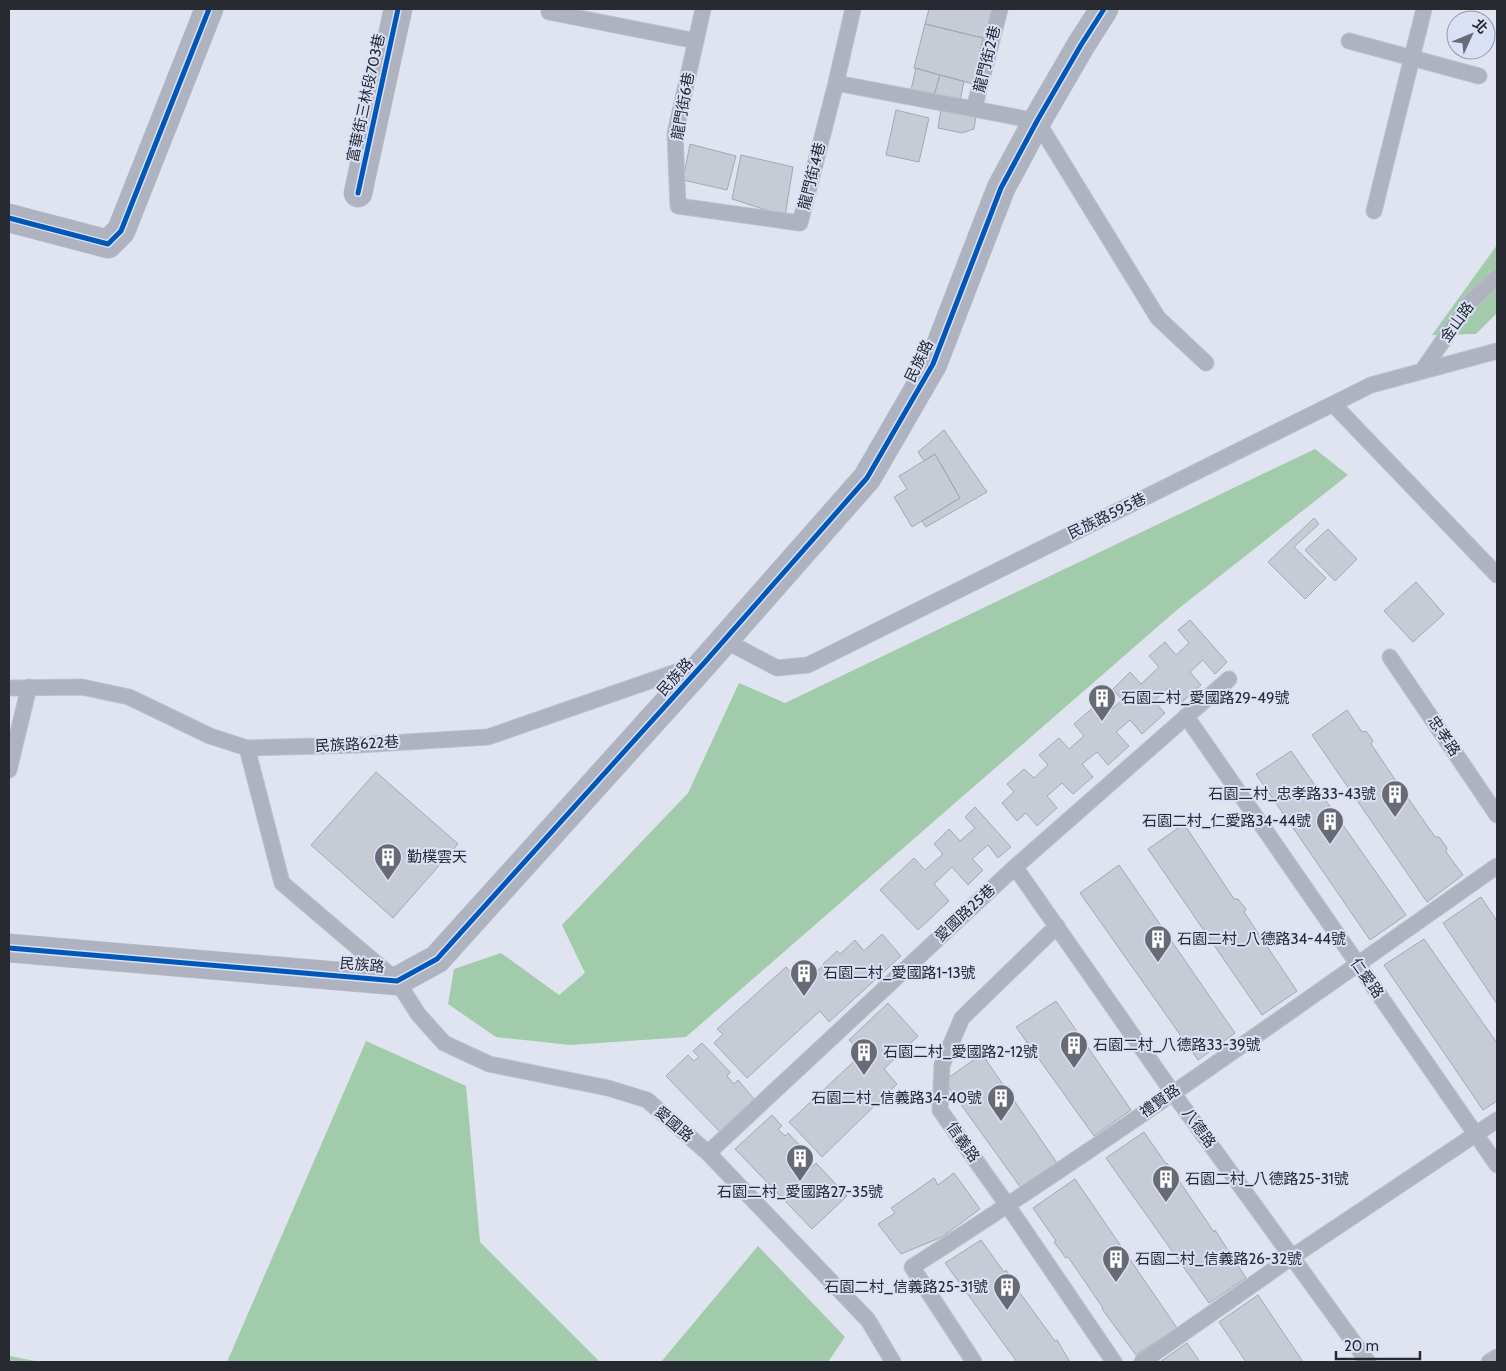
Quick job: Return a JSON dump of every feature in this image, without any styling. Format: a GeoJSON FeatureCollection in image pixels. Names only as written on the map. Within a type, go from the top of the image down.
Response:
{"type":"FeatureCollection","features":[{"type":"Feature","properties":{"kind":"street"},"geometry":{"type":"LineString","coordinates":[[9,218],[108,244],[121,231],[209,9]]}},
{"type":"Feature","properties":{"kind":"street","name":"富華街三林段703巷"},"geometry":{"type":"LineString","coordinates":[[358,192],[398,9]]}},
{"type":"Feature","properties":{"kind":"street","name":"民族路"},"geometry":{"type":"LineString","coordinates":[[9,948],[397,981],[437,959],[705,662],[867,478],[934,364],[1002,188],[1037,121],[1104,9]]}},
{"type":"Feature","properties":{"kind":"lane","name":"龍門街6巷"},"geometry":{"type":"LineString","coordinates":[[678,206],[675,134],[703,9]]}},
{"type":"Feature","properties":{"kind":"lane","name":"龍門街4巷"},"geometry":{"type":"LineString","coordinates":[[678,206],[800,223],[853,9]]}},
{"type":"Feature","properties":{"kind":"lane","name":"龍門街2巷"},"geometry":{"type":"LineString","coordinates":[[974,109],[1000,9]]}},
{"type":"Feature","properties":{"kind":"lane"},"geometry":{"type":"LineString","coordinates":[[1374,211],[1424,9]]}},
{"type":"Feature","properties":{"kind":"lane"},"geometry":{"type":"LineString","coordinates":[[549,12],[696,42]]}},
{"type":"Feature","properties":{"kind":"lane"},"geometry":{"type":"LineString","coordinates":[[1350,41],[1479,76]]}},
{"type":"Feature","properties":{"kind":"lane"},"geometry":{"type":"LineString","coordinates":[[836,83],[1037,121],[1158,318],[1206,363]]}},
{"type":"Feature","properties":{"kind":"lane","name":"金山路"},"geometry":{"type":"LineString","coordinates":[[1422,372],[1469,303],[1497,277]]}},
{"type":"Feature","properties":{"kind":"lane","name":"民族路595巷"},"geometry":{"type":"LineString","coordinates":[[724,640],[777,668],[808,665],[1371,385],[1497,351]]}},
{"type":"Feature","properties":{"kind":"lane"},"geometry":{"type":"LineString","coordinates":[[1333,404],[1497,575]]}},
{"type":"Feature","properties":{"kind":"lane","name":"忠孝路"},"geometry":{"type":"LineString","coordinates":[[1390,657],[1497,815]]}},
{"type":"Feature","properties":{"kind":"lane","name":"民族路622巷"},"geometry":{"type":"LineString","coordinates":[[9,688],[82,688],[129,697],[210,736],[247,748],[358,745],[488,736],[705,662]]}},
{"type":"Feature","properties":{"kind":"lane","name":"愛國路25巷"},"geometry":{"type":"LineString","coordinates":[[708,1153],[1015,867],[1229,679]]}},
{"type":"Feature","properties":{"kind":"lane"},"geometry":{"type":"LineString","coordinates":[[9,770],[29,687]]}},
{"type":"Feature","properties":{"kind":"lane","name":"仁愛路"},"geometry":{"type":"LineString","coordinates":[[1186,716],[1497,1165]]}},
{"type":"Feature","properties":{"kind":"lane","name":"愛國路"},"geometry":{"type":"LineString","coordinates":[[247,748],[282,883],[397,981],[418,1014],[444,1043],[489,1064],[608,1088],[647,1100],[708,1153],[868,1320],[893,1362]]}},
{"type":"Feature","properties":{"kind":"lane","name":"禮賢路"},"geometry":{"type":"LineString","coordinates":[[974,1362],[912,1267],[1008,1206],[1173,1093],[1497,866]]}},
{"type":"Feature","properties":{"kind":"lane","name":"八德路"},"geometry":{"type":"LineString","coordinates":[[1015,867],[1173,1093],[1368,1362]]}},
{"type":"Feature","properties":{"kind":"lane","name":"信義路"},"geometry":{"type":"LineString","coordinates":[[1056,926],[962,1018],[942,1065],[940,1110],[1114,1362]]}},
{"type":"Feature","properties":{"kind":"lane"},"geometry":{"type":"LineString","coordinates":[[1142,1362],[1292,1257],[1497,1120]]}},
{"type":"Feature","properties":{"kind":"lane"},"geometry":{"type":"LineString","coordinates":[[1489,1362],[1497,1357]]}},
{"type":"Feature","properties":{"kind":"green space"},"geometry":{"type":"Polygon","coordinates":[[[1497,245],[1497,313],[1476,334],[1432,335],[1497,245]]]}},
{"type":"Feature","properties":{"kind":"green space"},"geometry":{"type":"Polygon","coordinates":[[[1315,449],[1348,475],[1178,609],[686,1037],[570,1045],[496,1037],[448,1004],[454,969],[501,953],[559,995],[585,973],[562,925],[688,793],[739,683],[785,703],[1315,449]]]}},
{"type":"Feature","properties":{"kind":"green space"},"geometry":{"type":"Polygon","coordinates":[[[366,1041],[466,1086],[480,1242],[600,1362],[227,1362],[366,1041]]]}},
{"type":"Feature","properties":{"kind":"green space"},"geometry":{"type":"Polygon","coordinates":[[[758,1246],[845,1337],[828,1362],[661,1362],[758,1246]]]}},
{"type":"Feature","properties":{"kind":"green space"},"geometry":{"type":"Polygon","coordinates":[[[9,1356],[40,1362],[9,1362],[9,1356]]]}},
{"type":"Feature","properties":{"kind":"building"},"geometry":{"type":"Polygon","coordinates":[[[929,9],[995,9],[987,39],[925,24],[929,9]]]}},
{"type":"Feature","properties":{"kind":"building"},"geometry":{"type":"Polygon","coordinates":[[[925,24],[983,38],[973,84],[914,68],[925,24]]]}},
{"type":"Feature","properties":{"kind":"building"},"geometry":{"type":"Polygon","coordinates":[[[916,68],[940,75],[934,95],[911,90],[916,68]]]}},
{"type":"Feature","properties":{"kind":"building"},"geometry":{"type":"Polygon","coordinates":[[[940,75],[964,81],[960,101],[934,95],[940,75]]]}},
{"type":"Feature","properties":{"kind":"building"},"geometry":{"type":"Polygon","coordinates":[[[941,109],[976,116],[974,129],[962,133],[938,128],[941,109]]]}},
{"type":"Feature","properties":{"kind":"building"},"geometry":{"type":"Polygon","coordinates":[[[896,110],[929,118],[919,162],[886,155],[896,110]]]}},
{"type":"Feature","properties":{"kind":"building"},"geometry":{"type":"Polygon","coordinates":[[[690,144],[736,156],[727,190],[683,180],[690,144]]]}},
{"type":"Feature","properties":{"kind":"building"},"geometry":{"type":"Polygon","coordinates":[[[741,155],[793,167],[785,216],[732,199],[741,155]]]}},
{"type":"Feature","properties":{"kind":"building"},"geometry":{"type":"Polygon","coordinates":[[[944,430],[987,492],[926,527],[922,521],[960,498],[935,454],[924,461],[918,452],[944,430]]]}},
{"type":"Feature","properties":{"kind":"building"},"geometry":{"type":"Polygon","coordinates":[[[935,454],[960,498],[912,527],[894,497],[907,489],[899,476],[935,454]]]}},
{"type":"Feature","properties":{"kind":"building"},"geometry":{"type":"Polygon","coordinates":[[[1314,518],[1319,524],[1294,547],[1326,578],[1305,599],[1268,562],[1314,518]]]}},
{"type":"Feature","properties":{"kind":"building"},"geometry":{"type":"Polygon","coordinates":[[[1328,529],[1357,559],[1335,581],[1305,550],[1328,529]]]}},
{"type":"Feature","properties":{"kind":"building"},"geometry":{"type":"Polygon","coordinates":[[[1416,582],[1444,614],[1413,642],[1384,611],[1416,582]]]}},
{"type":"Feature","properties":{"kind":"building","name":"石園二村_愛國路29-49號"},"geometry":{"type":"Polygon","coordinates":[[[1190,620],[1227,662],[1215,674],[1203,660],[1190,672],[1201,685],[1181,703],[1168,688],[1154,701],[1165,713],[1142,734],[1130,720],[1116,732],[1129,746],[1108,765],[1097,752],[1082,764],[1093,777],[1073,794],[1062,783],[1047,796],[1057,808],[1037,826],[1026,813],[1017,821],[1002,803],[1014,792],[1007,784],[1024,769],[1034,778],[1048,765],[1039,755],[1059,738],[1069,749],[1084,736],[1074,724],[1096,705],[1105,715],[1122,700],[1113,689],[1130,672],[1141,684],[1159,667],[1149,656],[1165,642],[1176,655],[1189,643],[1178,630],[1190,620]]]}},
{"type":"Feature","properties":{"kind":"building","name":"石園二村_忠孝路33-43號"},"geometry":{"type":"Polygon","coordinates":[[[1347,710],[1362,732],[1366,731],[1373,741],[1371,744],[1398,784],[1402,784],[1409,795],[1408,798],[1435,837],[1439,837],[1447,848],[1446,852],[1463,875],[1427,902],[1312,735],[1347,710]]]}},
{"type":"Feature","properties":{"kind":"building","name":"石園二村_仁愛路34-44號"},"geometry":{"type":"Polygon","coordinates":[[[1291,751],[1406,915],[1370,940],[1256,774],[1291,751]]]}},
{"type":"Feature","properties":{"kind":"building","name":"勤樸雲天"},"geometry":{"type":"Polygon","coordinates":[[[376,772],[458,844],[393,918],[311,845],[376,772]]]}},
{"type":"Feature","properties":{"kind":"building"},"geometry":{"type":"Polygon","coordinates":[[[975,807],[1011,847],[998,858],[988,845],[972,859],[983,870],[968,885],[952,867],[934,884],[949,901],[918,930],[880,890],[914,858],[925,870],[943,854],[934,844],[949,829],[960,841],[975,828],[965,817],[975,807]]]}},
{"type":"Feature","properties":{"kind":"building"},"geometry":{"type":"Polygon","coordinates":[[[1184,824],[1234,899],[1238,899],[1246,909],[1244,912],[1297,991],[1262,1015],[1148,849],[1184,824]]]}},
{"type":"Feature","properties":{"kind":"building","name":"石園二村_八德路34-44號"},"geometry":{"type":"Polygon","coordinates":[[[1119,865],[1235,1033],[1198,1060],[1080,893],[1119,865]]]}},
{"type":"Feature","properties":{"kind":"building"},"geometry":{"type":"Polygon","coordinates":[[[1481,897],[1497,921],[1497,1004],[1443,923],[1481,897]]]}},
{"type":"Feature","properties":{"kind":"building","name":"石園二村_愛國路1-13號"},"geometry":{"type":"Polygon","coordinates":[[[882,934],[901,956],[829,1022],[820,1011],[747,1078],[714,1043],[723,1034],[717,1029],[786,967],[801,984],[824,965],[837,951],[840,954],[855,940],[864,951],[882,934]]]}},
{"type":"Feature","properties":{"kind":"building"},"geometry":{"type":"Polygon","coordinates":[[[1424,939],[1497,1043],[1497,1101],[1483,1110],[1384,965],[1424,939]]]}},
{"type":"Feature","properties":{"kind":"building","name":"石園二村_八德路33-39號"},"geometry":{"type":"Polygon","coordinates":[[[1056,1001],[1131,1110],[1094,1136],[1016,1027],[1056,1001]]]}},
{"type":"Feature","properties":{"kind":"building","name":"石園二村_愛國路2-12號"},"geometry":{"type":"Polygon","coordinates":[[[888,1003],[918,1036],[884,1069],[897,1084],[822,1157],[789,1122],[862,1054],[849,1040],[888,1003]]]}},
{"type":"Feature","properties":{"kind":"building"},"geometry":{"type":"Polygon","coordinates":[[[702,1043],[730,1072],[727,1076],[734,1084],[738,1080],[754,1099],[720,1132],[666,1076],[688,1055],[694,1061],[699,1057],[693,1051],[702,1043]]]}},
{"type":"Feature","properties":{"kind":"building","name":"石園二村_信義路34-40號"},"geometry":{"type":"Polygon","coordinates":[[[982,1054],[1057,1163],[1021,1188],[944,1081],[982,1054]]]}},
{"type":"Feature","properties":{"kind":"building","name":"石園二村_愛國路27-35號"},"geometry":{"type":"Polygon","coordinates":[[[772,1115],[782,1126],[778,1129],[785,1136],[788,1133],[811,1157],[807,1161],[812,1167],[816,1163],[847,1196],[812,1229],[735,1149],[772,1115]]]}},
{"type":"Feature","properties":{"kind":"building","name":"石園二村_八德路25-31號"},"geometry":{"type":"Polygon","coordinates":[[[1144,1132],[1214,1232],[1215,1230],[1246,1278],[1209,1303],[1106,1158],[1144,1132]]]}},
{"type":"Feature","properties":{"kind":"building"},"geometry":{"type":"Polygon","coordinates":[[[954,1173],[980,1209],[942,1237],[901,1254],[878,1224],[895,1213],[891,1208],[934,1178],[938,1185],[954,1173]]]}},
{"type":"Feature","properties":{"kind":"building","name":"石園二村_信義路26-32號"},"geometry":{"type":"Polygon","coordinates":[[[1075,1179],[1177,1328],[1136,1355],[1102,1309],[1068,1257],[1066,1258],[1054,1242],[1056,1241],[1033,1208],[1075,1179]]]}},
{"type":"Feature","properties":{"kind":"building","name":"石園二村_信義路25-31號"},"geometry":{"type":"Polygon","coordinates":[[[981,1240],[1004,1272],[1006,1270],[1014,1281],[1012,1282],[1055,1341],[1057,1340],[1070,1362],[1017,1362],[945,1263],[981,1240]]]}},
{"type":"Feature","properties":{"kind":"building"},"geometry":{"type":"Polygon","coordinates":[[[1258,1295],[1303,1362],[1246,1362],[1219,1322],[1258,1295]]]}},
{"type":"Feature","properties":{"kind":"building"},"geometry":{"type":"Polygon","coordinates":[[[1187,1343],[1200,1362],[1160,1362],[1187,1343]]]}},
{"type":"Feature","properties":{"kind":"cycle path"},"geometry":{"type":"LineString","coordinates":[[9,218],[108,244],[121,231],[209,9]]}},
{"type":"Feature","properties":{"kind":"cycle path"},"geometry":{"type":"LineString","coordinates":[[358,193],[398,9]]}},
{"type":"Feature","properties":{"kind":"cycle path"},"geometry":{"type":"LineString","coordinates":[[9,948],[397,981],[437,959],[705,662],[867,478],[933,364],[1001,188],[1037,121],[1104,9]]}},
{"type":"Feature","properties":{"kind":"place","name":"石園二村_愛國路29-49號"},"geometry":{"type":"Point","coordinates":[1102,722]}},
{"type":"Feature","properties":{"kind":"place","name":"石園二村_忠孝路33-43號"},"geometry":{"type":"Point","coordinates":[1395,818]}},
{"type":"Feature","properties":{"kind":"place","name":"石園二村_仁愛路34-44號"},"geometry":{"type":"Point","coordinates":[1330,845]}},
{"type":"Feature","properties":{"kind":"place","name":"勤樸雲天"},"geometry":{"type":"Point","coordinates":[388,881]}},
{"type":"Feature","properties":{"kind":"place","name":"石園二村_八德路34-44號"},"geometry":{"type":"Point","coordinates":[1158,963]}},
{"type":"Feature","properties":{"kind":"place","name":"石園二村_愛國路1-13號"},"geometry":{"type":"Point","coordinates":[804,997]}},
{"type":"Feature","properties":{"kind":"place","name":"石園二村_八德路33-39號"},"geometry":{"type":"Point","coordinates":[1074,1069]}},
{"type":"Feature","properties":{"kind":"place","name":"石園二村_愛國路2-12號"},"geometry":{"type":"Point","coordinates":[864,1076]}},
{"type":"Feature","properties":{"kind":"place","name":"石園二村_信義路34-40號"},"geometry":{"type":"Point","coordinates":[1001,1122]}},
{"type":"Feature","properties":{"kind":"place","name":"石園二村_愛國路27-35號"},"geometry":{"type":"Point","coordinates":[800,1182]}},
{"type":"Feature","properties":{"kind":"place","name":"石園二村_八德路25-31號"},"geometry":{"type":"Point","coordinates":[1166,1203]}},
{"type":"Feature","properties":{"kind":"place","name":"石園二村_信義路26-32號"},"geometry":{"type":"Point","coordinates":[1116,1283]}},
{"type":"Feature","properties":{"kind":"place","name":"石園二村_信義路25-31號"},"geometry":{"type":"Point","coordinates":[1007,1311]}}]}
